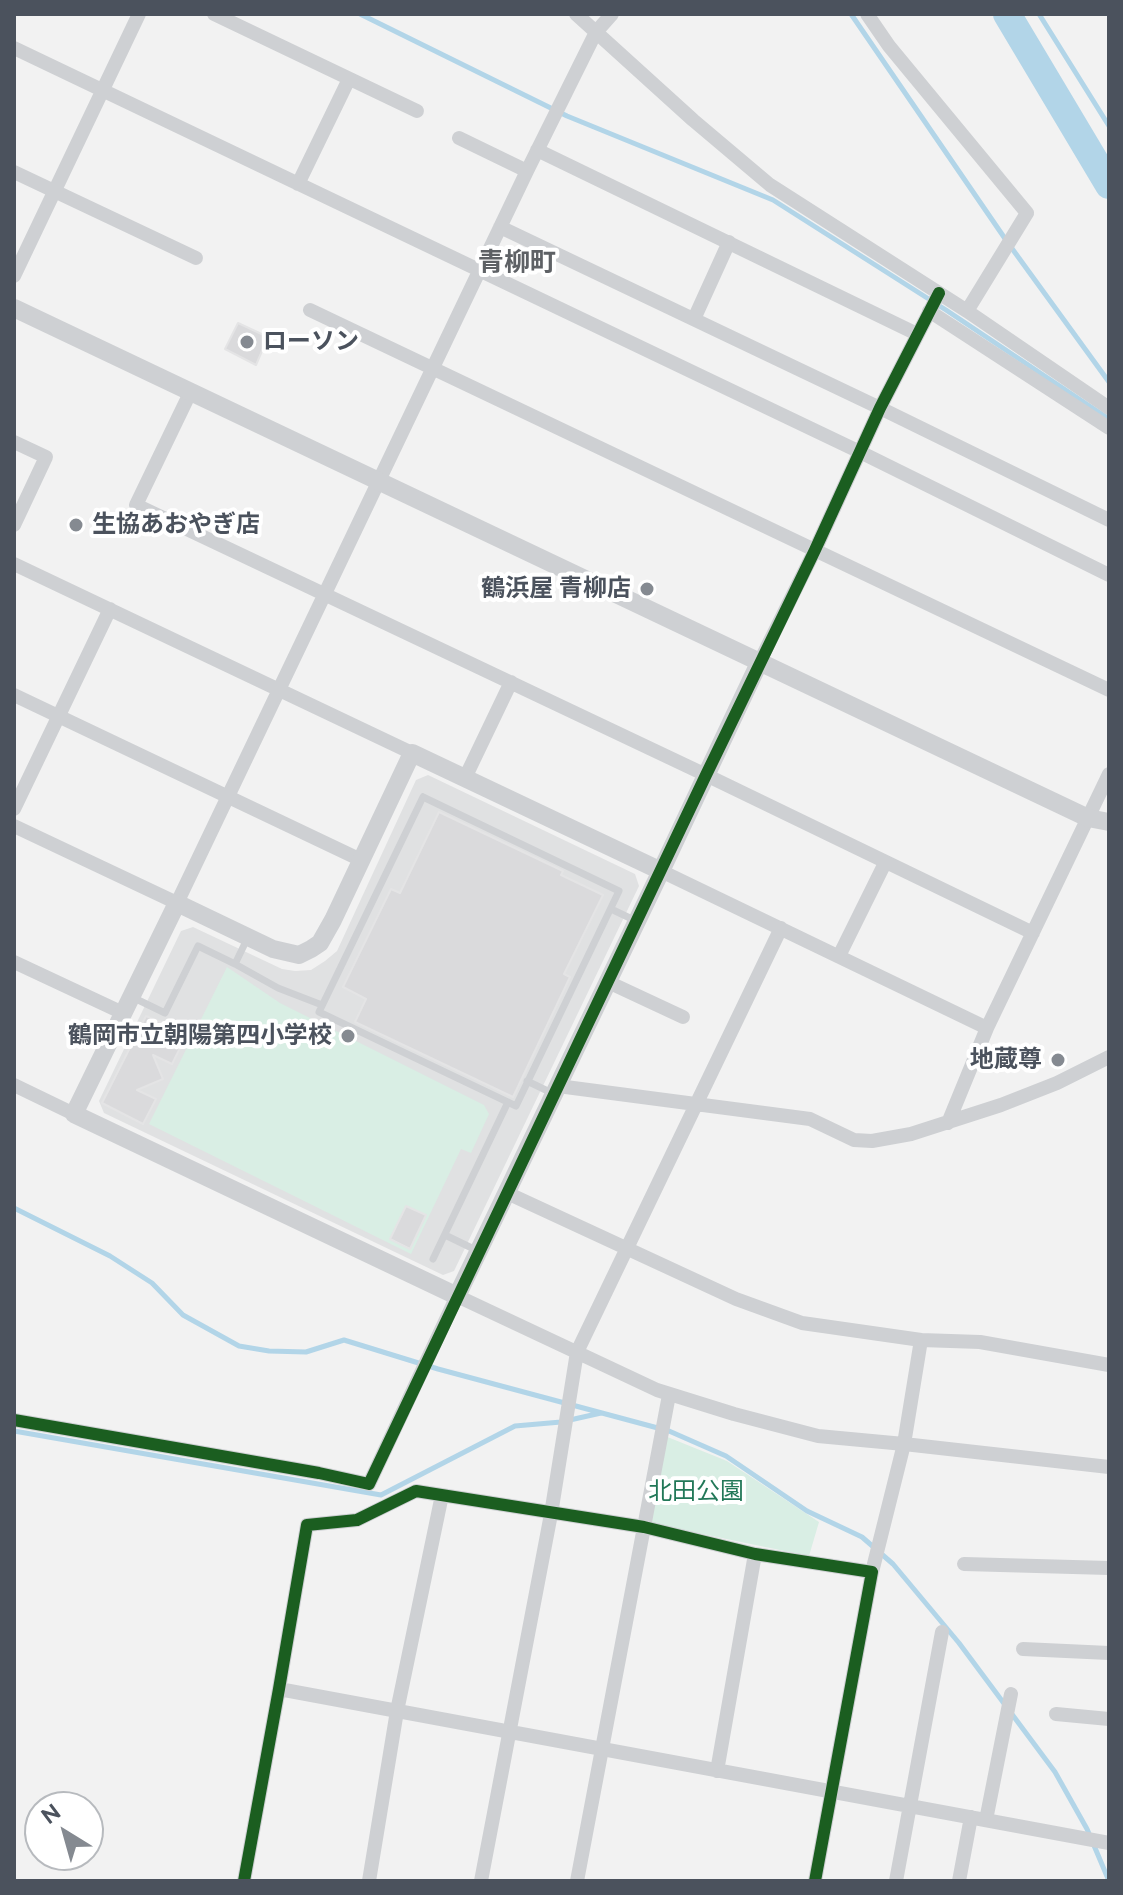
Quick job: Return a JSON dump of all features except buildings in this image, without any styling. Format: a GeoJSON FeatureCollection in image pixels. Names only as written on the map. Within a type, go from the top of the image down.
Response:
{"type":"FeatureCollection","features":[{"type":"Feature","properties":{"kind":"street"},"geometry":{"type":"LineString","coordinates":[[14,276],[139,14]]}},
{"type":"Feature","properties":{"kind":"street"},"geometry":{"type":"LineString","coordinates":[[214,14],[417,111]]}},
{"type":"Feature","properties":{"kind":"street"},"geometry":{"type":"LineString","coordinates":[[576,14],[770,185],[967,311],[1109,408]]}},
{"type":"Feature","properties":{"kind":"street"},"geometry":{"type":"LineString","coordinates":[[74,1114],[537,150],[596,32],[612,14]]}},
{"type":"Feature","properties":{"kind":"street"},"geometry":{"type":"LineString","coordinates":[[867,14],[889,46],[1027,213],[967,311]]}},
{"type":"Feature","properties":{"kind":"street"},"geometry":{"type":"LineString","coordinates":[[14,48],[860,452],[1109,575]]}},
{"type":"Feature","properties":{"kind":"street"},"geometry":{"type":"LineString","coordinates":[[298,184],[349,79]]}},
{"type":"Feature","properties":{"kind":"street"},"geometry":{"type":"LineString","coordinates":[[459,138],[527,171]]}},
{"type":"Feature","properties":{"kind":"street"},"geometry":{"type":"LineString","coordinates":[[537,150],[917,334]]}},
{"type":"Feature","properties":{"kind":"street"},"geometry":{"type":"LineString","coordinates":[[14,172],[196,258]]}},
{"type":"Feature","properties":{"kind":"street"},"geometry":{"type":"LineString","coordinates":[[500,227],[1109,520]]}},
{"type":"Feature","properties":{"kind":"street"},"geometry":{"type":"LineString","coordinates":[[694,319],[729,242]]}},
{"type":"Feature","properties":{"kind":"street"},"geometry":{"type":"LineString","coordinates":[[14,1420],[369,1484],[880,408],[939,293]]}},
{"type":"Feature","properties":{"kind":"street"},"geometry":{"type":"LineString","coordinates":[[14,308],[1088,818],[1109,822]]}},
{"type":"Feature","properties":{"kind":"street"},"geometry":{"type":"LineString","coordinates":[[310,310],[1109,690]]}},
{"type":"Feature","properties":{"kind":"street"},"geometry":{"type":"LineString","coordinates":[[929,311],[1109,428]]}},
{"type":"Feature","properties":{"kind":"street"},"geometry":{"type":"LineString","coordinates":[[191,391],[136,505],[1033,933]]}},
{"type":"Feature","properties":{"kind":"street"},"geometry":{"type":"LineString","coordinates":[[14,442],[46,457],[14,525]]}},
{"type":"Feature","properties":{"kind":"street"},"geometry":{"type":"LineString","coordinates":[[14,564],[987,1028]]}},
{"type":"Feature","properties":{"kind":"street"},"geometry":{"type":"LineString","coordinates":[[14,809],[110,609]]}},
{"type":"Feature","properties":{"kind":"street"},"geometry":{"type":"LineString","coordinates":[[465,778],[511,682]]}},
{"type":"Feature","properties":{"kind":"street"},"geometry":{"type":"LineString","coordinates":[[14,695],[361,860]]}},
{"type":"Feature","properties":{"kind":"street"},"geometry":{"type":"LineString","coordinates":[[14,826],[248,937],[286,953],[299,955],[320,943],[412,753]]}},
{"type":"Feature","properties":{"kind":"street"},"geometry":{"type":"LineString","coordinates":[[948,1123],[987,1028],[1109,774]]}},
{"type":"Feature","properties":{"kind":"street"},"geometry":{"type":"LineString","coordinates":[[839,956],[885,863]]}},
{"type":"Feature","properties":{"kind":"street"},"geometry":{"type":"LineString","coordinates":[[481,1881],[551,1514],[577,1352],[781,928]]}},
{"type":"Feature","properties":{"kind":"street"},"geometry":{"type":"LineString","coordinates":[[14,962],[127,1005]]}},
{"type":"Feature","properties":{"kind":"street"},"geometry":{"type":"LineString","coordinates":[[608,982],[683,1017]]}},
{"type":"Feature","properties":{"kind":"street"},"geometry":{"type":"LineString","coordinates":[[556,1090],[698,1103],[810,1119],[854,1140],[872,1141],[948,1123],[1057,1083],[1109,1057]]}},
{"type":"Feature","properties":{"kind":"street"},"geometry":{"type":"LineString","coordinates":[[14,1085],[669,1395],[818,1436],[1109,1467]]}},
{"type":"Feature","properties":{"kind":"street"},"geometry":{"type":"LineString","coordinates":[[507,1193],[736,1299],[802,1323],[921,1340],[980,1342],[1109,1365]]}},
{"type":"Feature","properties":{"kind":"street"},"geometry":{"type":"LineString","coordinates":[[815,1881],[872,1572],[904,1444],[921,1340]]}},
{"type":"Feature","properties":{"kind":"street"},"geometry":{"type":"LineString","coordinates":[[577,1881],[669,1395]]}},
{"type":"Feature","properties":{"kind":"street"},"geometry":{"type":"LineString","coordinates":[[244,1881],[307,1525],[357,1520],[416,1491],[644,1527],[755,1554],[872,1572]]}},
{"type":"Feature","properties":{"kind":"street"},"geometry":{"type":"LineString","coordinates":[[369,1881],[397,1711],[442,1495]]}},
{"type":"Feature","properties":{"kind":"street"},"geometry":{"type":"LineString","coordinates":[[717,1771],[755,1554]]}},
{"type":"Feature","properties":{"kind":"street"},"geometry":{"type":"LineString","coordinates":[[964,1564],[1109,1568]]}},
{"type":"Feature","properties":{"kind":"street"},"geometry":{"type":"LineString","coordinates":[[896,1881],[942,1632]]}},
{"type":"Feature","properties":{"kind":"street"},"geometry":{"type":"LineString","coordinates":[[1023,1649],[1109,1653]]}},
{"type":"Feature","properties":{"kind":"street"},"geometry":{"type":"LineString","coordinates":[[279,1689],[1109,1843]]}},
{"type":"Feature","properties":{"kind":"street"},"geometry":{"type":"LineString","coordinates":[[959,1881],[1011,1694]]}},
{"type":"Feature","properties":{"kind":"street"},"geometry":{"type":"LineString","coordinates":[[1056,1714],[1109,1719]]}},
{"type":"Feature","properties":{"kind":"lane"},"geometry":{"type":"LineString","coordinates":[[423,797],[619,891],[516,1106],[319,1012],[322,1005],[423,797]]}},
{"type":"Feature","properties":{"kind":"lane"},"geometry":{"type":"LineString","coordinates":[[611,909],[636,921]]}},
{"type":"Feature","properties":{"kind":"lane"},"geometry":{"type":"LineString","coordinates":[[235,964],[248,937]]}},
{"type":"Feature","properties":{"kind":"lane"},"geometry":{"type":"LineString","coordinates":[[127,1005],[165,1013],[198,946],[278,988],[322,1005]]}},
{"type":"Feature","properties":{"kind":"lane"},"geometry":{"type":"LineString","coordinates":[[527,1081],[556,1090]]}},
{"type":"Feature","properties":{"kind":"lane"},"geometry":{"type":"LineString","coordinates":[[433,1259],[508,1102]]}},
{"type":"Feature","properties":{"kind":"lane"},"geometry":{"type":"LineString","coordinates":[[445,1235],[478,1251]]}},
{"type":"Feature","properties":{"kind":"shaded area","name":"鶴岡市立朝陽第四小学校"},"geometry":{"type":"Polygon","coordinates":[[[428,775],[635,874],[639,886],[454,1271],[443,1275],[104,1113],[99,1101],[181,931],[193,927],[282,969],[311,970],[337,951],[416,780],[428,775]]]}},
{"type":"Feature","properties":{"kind":"green space"},"geometry":{"type":"Polygon","coordinates":[[[227,967],[280,1003],[484,1105],[489,1114],[471,1153],[461,1149],[411,1254],[149,1124],[227,967]]]}},
{"type":"Feature","properties":{"kind":"green space","name":"北田公園"},"geometry":{"type":"Polygon","coordinates":[[[665,1436],[727,1461],[819,1522],[809,1556],[649,1523],[665,1436]]]}},
{"type":"Feature","properties":{"kind":"waterway"},"geometry":{"type":"LineString","coordinates":[[360,14],[567,116],[773,200],[1109,419]]}},
{"type":"Feature","properties":{"kind":"waterway"},"geometry":{"type":"LineString","coordinates":[[851,14],[1008,243],[1109,382]]}},
{"type":"Feature","properties":{"kind":"waterway"},"geometry":{"type":"LineString","coordinates":[[1007,14],[1109,185]]}},
{"type":"Feature","properties":{"kind":"waterway"},"geometry":{"type":"LineString","coordinates":[[1039,14],[1109,126]]}},
{"type":"Feature","properties":{"kind":"waterway"},"geometry":{"type":"LineString","coordinates":[[14,1208],[110,1256],[152,1283],[183,1315],[239,1346],[306,1352],[344,1340],[438,1369],[669,1431],[726,1456],[807,1511],[862,1537],[893,1564],[959,1643],[1055,1772],[1087,1829],[1109,1881]]}},
{"type":"Feature","properties":{"kind":"waterway"},"geometry":{"type":"LineString","coordinates":[[14,1431],[381,1495],[515,1426],[561,1422],[601,1413]]}},
{"type":"Feature","properties":{"kind":"cycle path"},"geometry":{"type":"LineString","coordinates":[[14,1420],[369,1484],[880,408],[939,293]]}},
{"type":"Feature","properties":{"kind":"cycle path"},"geometry":{"type":"LineString","coordinates":[[244,1881],[307,1525],[357,1520],[416,1491],[644,1527],[755,1554],[872,1572],[815,1881]]}},
{"type":"Feature","properties":{"kind":"place","name":"ローソン"},"geometry":{"type":"Point","coordinates":[247,342]}},
{"type":"Feature","properties":{"kind":"place","name":"生協あおやぎ店"},"geometry":{"type":"Point","coordinates":[76,525]}},
{"type":"Feature","properties":{"kind":"place","name":"鶴浜屋 青柳店"},"geometry":{"type":"Point","coordinates":[647,589]}},
{"type":"Feature","properties":{"kind":"place","name":"鶴岡市立朝陽第四小学校"},"geometry":{"type":"Point","coordinates":[348,1036]}},
{"type":"Feature","properties":{"kind":"place","name":"地蔵尊"},"geometry":{"type":"Point","coordinates":[1058,1060]}},
{"type":"Feature","properties":{"kind":"district","name":"青柳町"},"geometry":{"type":"Point","coordinates":[517,263]}}]}
